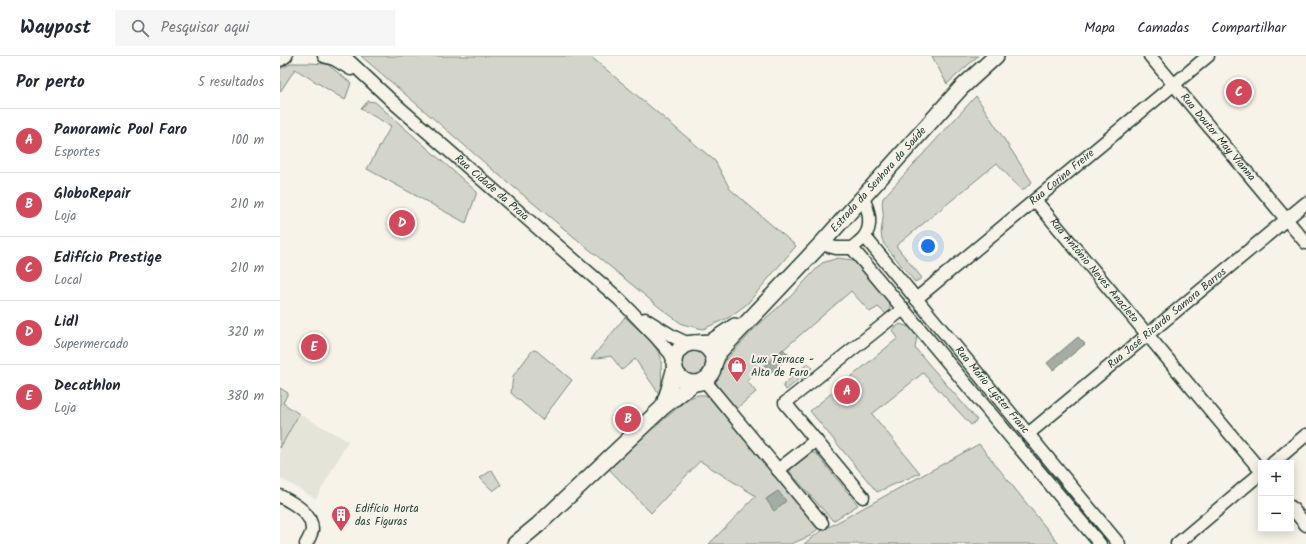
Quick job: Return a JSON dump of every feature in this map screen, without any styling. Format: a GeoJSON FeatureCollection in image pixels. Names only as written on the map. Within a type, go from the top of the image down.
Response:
{"type":"FeatureCollection","features":[{"type":"Feature","properties":{"kind":"street"},"geometry":{"type":"LineString","coordinates":[[280,60],[286,56]]}},
{"type":"Feature","properties":{"kind":"street"},"geometry":{"type":"LineString","coordinates":[[324,56],[334,59],[365,75]]}},
{"type":"Feature","properties":{"kind":"street"},"geometry":{"type":"LineString","coordinates":[[344,56],[365,75]]}},
{"type":"Feature","properties":{"kind":"street","name":"Estrada da Senhora da Saúde"},"geometry":{"type":"LineString","coordinates":[[763,305],[961,88],[996,56]]}},
{"type":"Feature","properties":{"kind":"street","name":"Rua Doutor May Vianna"},"geometry":{"type":"LineString","coordinates":[[1150,56],[1286,219]]}},
{"type":"Feature","properties":{"kind":"street","name":"Rua Corina Freire"},"geometry":{"type":"LineString","coordinates":[[916,299],[1208,56]]}},
{"type":"Feature","properties":{"kind":"street","name":"Rua Cidade da Praia"},"geometry":{"type":"LineString","coordinates":[[365,75],[618,299]]}},
{"type":"Feature","properties":{"kind":"street"},"geometry":{"type":"LineString","coordinates":[[820,244],[836,248],[852,248],[864,237],[869,216],[866,204],[862,197]]}},
{"type":"Feature","properties":{"kind":"street","name":"Rua António Neves Anacleto"},"geometry":{"type":"LineString","coordinates":[[1035,200],[1258,468]]}},
{"type":"Feature","properties":{"kind":"street","name":"Rua José Ricardo Samora Barros"},"geometry":{"type":"LineString","coordinates":[[1028,434],[1306,203]]}},
{"type":"Feature","properties":{"kind":"street"},"geometry":{"type":"LineString","coordinates":[[1286,219],[1306,243]]}},
{"type":"Feature","properties":{"kind":"street","name":"Rua Mário Lyster Franc"},"geometry":{"type":"LineString","coordinates":[[864,237],[1119,544]]}},
{"type":"Feature","properties":{"kind":"street","name":"Rua Mário Lyster Franc"},"geometry":{"type":"LineString","coordinates":[[852,248],[1100,544]]}},
{"type":"Feature","properties":{"kind":"street"},"geometry":{"type":"LineString","coordinates":[[618,299],[654,325],[692,344],[706,347],[713,357],[713,367]]}},
{"type":"Feature","properties":{"kind":"street"},"geometry":{"type":"LineString","coordinates":[[618,299],[670,353],[681,378],[690,382],[699,382],[778,470],[822,523]]}},
{"type":"Feature","properties":{"kind":"street"},"geometry":{"type":"LineString","coordinates":[[662,407],[669,389],[677,354],[684,346],[711,342],[763,305]]}},
{"type":"Feature","properties":{"kind":"street"},"geometry":{"type":"LineString","coordinates":[[515,544],[538,525],[662,407],[699,382],[712,371],[720,352],[763,305]]}},
{"type":"Feature","properties":{"kind":"street"},"geometry":{"type":"LineString","coordinates":[[863,497],[785,403],[903,308]]}},
{"type":"Feature","properties":{"kind":"street"},"geometry":{"type":"LineString","coordinates":[[1277,460],[1306,436]]}},
{"type":"Feature","properties":{"kind":"street"},"geometry":{"type":"LineString","coordinates":[[778,470],[816,440]]}},
{"type":"Feature","properties":{"kind":"street"},"geometry":{"type":"LineString","coordinates":[[1177,544],[1258,475]]}},
{"type":"Feature","properties":{"kind":"street"},"geometry":{"type":"LineString","coordinates":[[280,496],[301,510],[310,519],[312,531],[306,544]]}},
{"type":"Feature","properties":{"kind":"street"},"geometry":{"type":"LineString","coordinates":[[1294,511],[1306,525]]}},
{"type":"Feature","properties":{"kind":"shaded area"},"geometry":{"type":"Polygon","coordinates":[[[361,56],[590,56],[715,161],[730,189],[796,246],[747,304],[728,318],[703,329],[682,324],[659,307],[493,170],[361,56]]]}},
{"type":"Feature","properties":{"kind":"shaded area"},"geometry":{"type":"Polygon","coordinates":[[[932,56],[978,56],[947,84],[932,56]]]}},
{"type":"Feature","properties":{"kind":"shaded area"},"geometry":{"type":"Polygon","coordinates":[[[292,63],[327,64],[351,83],[345,100],[295,69],[280,92],[280,69],[292,63]]]}},
{"type":"Feature","properties":{"kind":"shaded area"},"geometry":{"type":"Polygon","coordinates":[[[976,96],[1032,182],[1022,191],[997,163],[896,246],[922,278],[915,282],[882,240],[881,231],[883,198],[976,96]]]}},
{"type":"Feature","properties":{"kind":"shaded area"},"geometry":{"type":"Polygon","coordinates":[[[368,101],[375,102],[477,192],[466,223],[367,169],[391,126],[361,109],[368,101]]]}},
{"type":"Feature","properties":{"kind":"shaded area"},"geometry":{"type":"Polygon","coordinates":[[[838,258],[852,260],[859,264],[888,299],[890,306],[889,311],[886,314],[878,307],[870,312],[851,291],[747,381],[756,392],[736,409],[718,387],[715,380],[721,365],[758,325],[790,297],[822,263],[838,258]]]}},
{"type":"Feature","properties":{"kind":"shaded area"},"geometry":{"type":"Polygon","coordinates":[[[625,317],[653,343],[661,357],[662,398],[635,359],[622,370],[611,356],[591,359],[625,317]]]}},
{"type":"Feature","properties":{"kind":"shaded area"},"geometry":{"type":"Polygon","coordinates":[[[900,324],[912,328],[917,335],[915,348],[977,420],[971,425],[923,373],[872,414],[920,473],[877,492],[810,411],[898,338],[892,330],[900,324]]]}},
{"type":"Feature","properties":{"kind":"shaded area"},"geometry":{"type":"Polygon","coordinates":[[[1078,337],[1085,344],[1053,370],[1047,363],[1078,337]]]}},
{"type":"Feature","properties":{"kind":"shaded area"},"geometry":{"type":"Polygon","coordinates":[[[783,349],[790,356],[768,375],[762,368],[783,349]]]}},
{"type":"Feature","properties":{"kind":"shaded area"},"geometry":{"type":"Polygon","coordinates":[[[534,350],[572,380],[542,420],[511,393],[513,376],[534,350]]]}},
{"type":"Feature","properties":{"kind":"shaded area"},"geometry":{"type":"Polygon","coordinates":[[[695,351],[704,355],[708,364],[704,373],[695,377],[686,373],[682,364],[686,355],[695,351]]]}},
{"type":"Feature","properties":{"kind":"shaded area"},"geometry":{"type":"Polygon","coordinates":[[[808,363],[812,368],[786,390],[783,385],[808,363]]]}},
{"type":"Feature","properties":{"kind":"shaded area"},"geometry":{"type":"Polygon","coordinates":[[[280,388],[288,393],[283,403],[299,414],[280,448],[280,388]]]}},
{"type":"Feature","properties":{"kind":"shaded area"},"geometry":{"type":"Polygon","coordinates":[[[698,395],[705,395],[711,398],[820,527],[810,536],[791,544],[709,544],[756,496],[700,461],[651,513],[608,468],[646,428],[655,427],[689,398],[698,395]]]}},
{"type":"Feature","properties":{"kind":"shaded area"},"geometry":{"type":"Polygon","coordinates":[[[299,414],[348,441],[316,499],[280,478],[280,448],[299,414]]]}},
{"type":"Feature","properties":{"kind":"shaded area"},"geometry":{"type":"Polygon","coordinates":[[[979,444],[1059,544],[804,544],[818,533],[979,444]]]}},
{"type":"Feature","properties":{"kind":"shaded area"},"geometry":{"type":"Polygon","coordinates":[[[810,453],[816,453],[858,505],[833,521],[790,472],[791,467],[810,453]]]}},
{"type":"Feature","properties":{"kind":"shaded area"},"geometry":{"type":"Polygon","coordinates":[[[492,470],[501,485],[493,491],[480,478],[492,470]]]}},
{"type":"Feature","properties":{"kind":"shaded area"},"geometry":{"type":"Polygon","coordinates":[[[778,491],[786,501],[774,511],[766,499],[778,491]]]}},
{"type":"Feature","properties":{"kind":"place","name":"Edifício Prestige"},"geometry":{"type":"Point","coordinates":[1239,92]}},
{"type":"Feature","properties":{"kind":"place","name":"Lidl"},"geometry":{"type":"Point","coordinates":[402,223]}},
{"type":"Feature","properties":{"kind":"place","name":"Decathlon"},"geometry":{"type":"Point","coordinates":[314,347]}},
{"type":"Feature","properties":{"kind":"place","name":"Lux Terrace - Alta de Faro"},"geometry":{"type":"Point","coordinates":[737,383]}},
{"type":"Feature","properties":{"kind":"place","name":"Panoramic Pool Faro"},"geometry":{"type":"Point","coordinates":[847,391]}},
{"type":"Feature","properties":{"kind":"place","name":"GloboRepair"},"geometry":{"type":"Point","coordinates":[628,419]}},
{"type":"Feature","properties":{"kind":"place","name":"Edifício Horta das Figuras"},"geometry":{"type":"Point","coordinates":[341,532]}}]}
